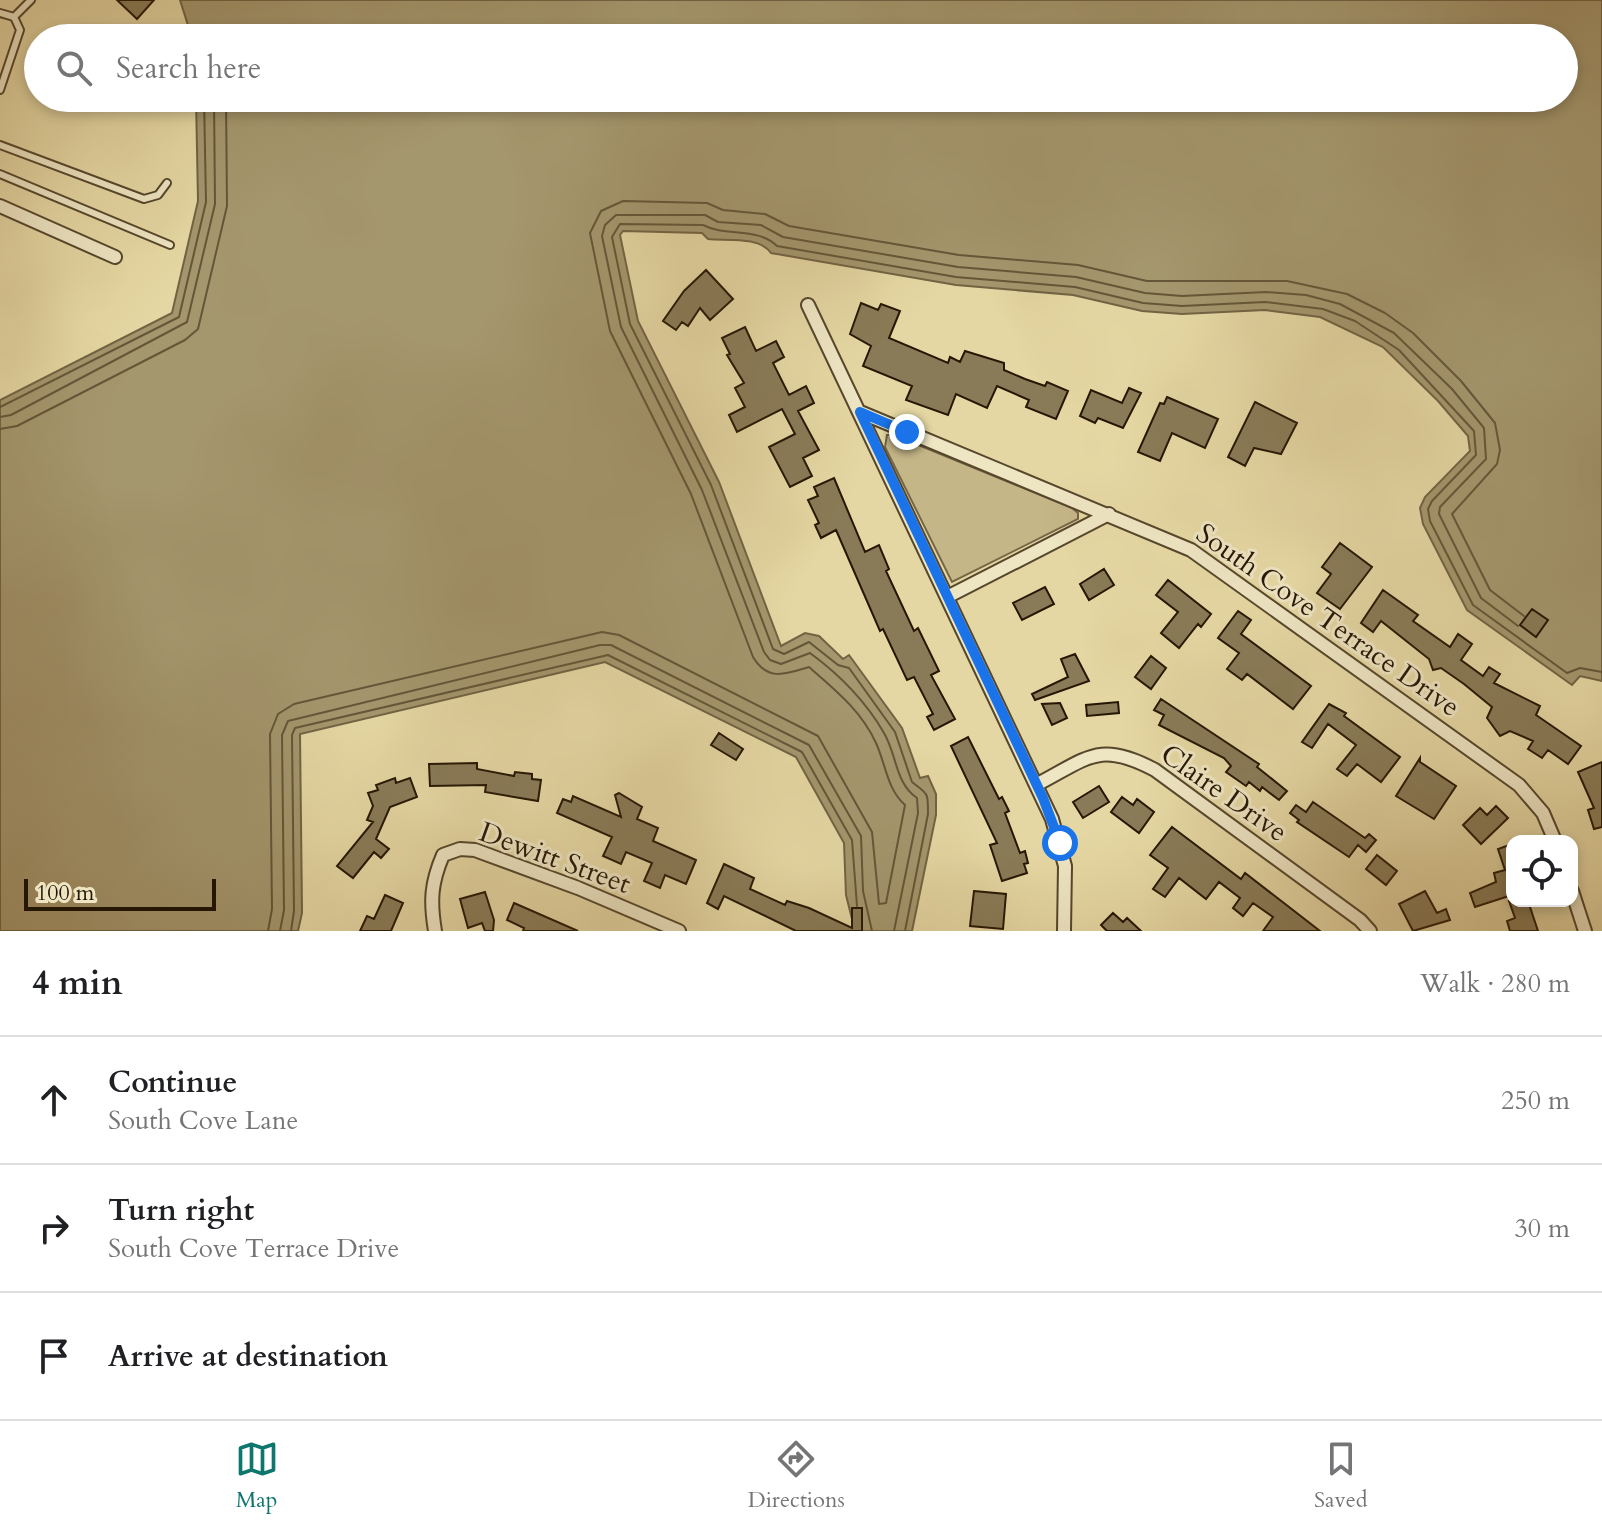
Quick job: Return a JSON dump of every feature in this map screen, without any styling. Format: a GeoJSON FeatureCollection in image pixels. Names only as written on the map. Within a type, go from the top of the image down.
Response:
{"type":"FeatureCollection","features":[{"type":"Feature","properties":{"kind":"street"},"geometry":{"type":"LineString","coordinates":[[0,206],[115,257]]}},
{"type":"Feature","properties":{"kind":"street"},"geometry":{"type":"LineString","coordinates":[[808,305],[1052,819],[1064,859],[1064,931]]}},
{"type":"Feature","properties":{"kind":"street","name":"South Cove Terrace Drive"},"geometry":{"type":"LineString","coordinates":[[860,412],[1109,514],[1200,555],[1499,770],[1535,802],[1552,835]]}},
{"type":"Feature","properties":{"kind":"street"},"geometry":{"type":"LineString","coordinates":[[947,597],[1109,514]]}},
{"type":"Feature","properties":{"kind":"street","name":"Claire Drive"},"geometry":{"type":"LineString","coordinates":[[1036,785],[1087,758],[1111,752],[1125,754],[1155,770],[1360,920],[1370,931]]}},
{"type":"Feature","properties":{"kind":"street","name":"Dewitt Street"},"geometry":{"type":"LineString","coordinates":[[435,931],[430,896],[434,876],[443,855],[460,849],[475,850],[578,888],[679,931]]}},
{"type":"Feature","properties":{"kind":"street"},"geometry":{"type":"LineString","coordinates":[[1577,907],[1585,931]]}},
{"type":"Feature","properties":{"kind":"lane"},"geometry":{"type":"LineString","coordinates":[[14,17],[31,0]]}},
{"type":"Feature","properties":{"kind":"lane"},"geometry":{"type":"LineString","coordinates":[[0,13],[14,17],[20,30],[0,90]]}},
{"type":"Feature","properties":{"kind":"lane"},"geometry":{"type":"LineString","coordinates":[[0,145],[144,199],[158,195],[167,183]]}},
{"type":"Feature","properties":{"kind":"lane"},"geometry":{"type":"LineString","coordinates":[[0,174],[170,245]]}},
{"type":"Feature","properties":{"kind":"shaded area"},"geometry":{"type":"Polygon","coordinates":[[[887,435],[894,435],[1072,508],[1078,513],[1078,519],[952,582],[885,447],[887,435]]]}},
{"type":"Feature","properties":{"kind":"water"},"geometry":{"type":"Polygon","coordinates":[[[180,0],[1602,0],[1602,681],[1580,676],[1572,685],[1467,610],[1423,524],[1420,508],[1425,497],[1470,451],[1468,436],[1438,401],[1383,347],[1320,317],[1265,310],[1182,314],[1142,311],[1073,295],[956,285],[771,253],[759,244],[708,239],[702,233],[623,231],[620,235],[638,321],[719,482],[781,646],[805,633],[819,636],[843,659],[849,655],[902,728],[920,778],[928,776],[936,794],[936,815],[912,931],[855,931],[846,895],[844,843],[796,757],[605,662],[300,734],[302,913],[298,931],[0,931],[0,400],[172,313],[198,201],[196,112],[1578,112],[1578,24],[188,24],[180,0]]]}},
{"type":"Feature","properties":{"kind":"building"},"geometry":{"type":"Polygon","coordinates":[[[117,0],[154,0],[137,19],[117,0]]]}},
{"type":"Feature","properties":{"kind":"building"},"geometry":{"type":"Polygon","coordinates":[[[706,270],[733,299],[710,320],[700,308],[688,326],[682,322],[676,330],[663,321],[684,291],[706,270]]]}},
{"type":"Feature","properties":{"kind":"building"},"geometry":{"type":"Polygon","coordinates":[[[861,303],[878,310],[881,304],[900,311],[889,338],[948,363],[950,357],[960,362],[965,351],[1004,363],[1004,370],[1025,379],[1045,386],[1047,382],[1068,391],[1056,419],[1026,407],[1029,400],[997,386],[987,408],[956,394],[948,415],[906,400],[912,386],[863,366],[871,346],[850,334],[861,303]]]}},
{"type":"Feature","properties":{"kind":"building"},"geometry":{"type":"Polygon","coordinates":[[[745,327],[756,351],[776,341],[784,357],[773,363],[789,395],[806,386],[814,403],[798,411],[819,450],[803,458],[812,476],[790,487],[769,447],[795,434],[782,409],[737,432],[729,415],[745,407],[735,388],[744,383],[727,355],[730,354],[722,338],[745,327]]]}},
{"type":"Feature","properties":{"kind":"building"},"geometry":{"type":"Polygon","coordinates":[[[1129,388],[1141,393],[1123,428],[1098,418],[1095,423],[1080,416],[1091,390],[1122,403],[1129,388]]]}},
{"type":"Feature","properties":{"kind":"building"},"geometry":{"type":"Polygon","coordinates":[[[1167,397],[1218,419],[1205,448],[1172,433],[1160,461],[1138,452],[1160,403],[1164,404],[1167,397]]]}},
{"type":"Feature","properties":{"kind":"building"},"geometry":{"type":"Polygon","coordinates":[[[1255,402],[1297,423],[1281,454],[1254,448],[1245,466],[1228,457],[1255,402]]]}},
{"type":"Feature","properties":{"kind":"building"},"geometry":{"type":"Polygon","coordinates":[[[834,478],[865,552],[879,545],[889,569],[886,571],[914,631],[918,628],[939,671],[931,675],[955,719],[934,730],[927,717],[933,714],[914,677],[907,680],[883,629],[880,631],[836,530],[821,538],[815,525],[819,523],[808,500],[818,496],[814,487],[834,478]]]}},
{"type":"Feature","properties":{"kind":"building"},"geometry":{"type":"Polygon","coordinates":[[[1340,543],[1372,567],[1340,609],[1317,593],[1331,574],[1322,567],[1340,543]]]}},
{"type":"Feature","properties":{"kind":"building"},"geometry":{"type":"Polygon","coordinates":[[[1104,569],[1114,585],[1089,600],[1080,584],[1104,569]]]}},
{"type":"Feature","properties":{"kind":"building"},"geometry":{"type":"Polygon","coordinates":[[[1168,580],[1211,614],[1201,627],[1198,624],[1179,648],[1161,633],[1178,612],[1156,595],[1168,580]]]}},
{"type":"Feature","properties":{"kind":"building"},"geometry":{"type":"Polygon","coordinates":[[[1045,587],[1054,604],[1022,620],[1013,603],[1045,587]]]}},
{"type":"Feature","properties":{"kind":"building"},"geometry":{"type":"Polygon","coordinates":[[[1383,590],[1418,615],[1413,621],[1450,647],[1458,634],[1472,644],[1461,660],[1483,676],[1489,667],[1500,674],[1494,683],[1540,706],[1536,715],[1581,746],[1568,764],[1548,750],[1542,758],[1528,749],[1533,741],[1510,731],[1500,736],[1487,718],[1492,707],[1464,684],[1441,668],[1433,670],[1429,659],[1381,621],[1373,632],[1361,623],[1383,590]]]}},
{"type":"Feature","properties":{"kind":"building"},"geometry":{"type":"Polygon","coordinates":[[[1532,609],[1548,620],[1536,637],[1520,625],[1532,609]]]}},
{"type":"Feature","properties":{"kind":"building"},"geometry":{"type":"Polygon","coordinates":[[[1238,611],[1251,620],[1241,634],[1311,686],[1293,709],[1247,674],[1242,680],[1227,669],[1239,653],[1218,638],[1238,611]]]}},
{"type":"Feature","properties":{"kind":"building"},"geometry":{"type":"Polygon","coordinates":[[[1075,654],[1089,681],[1035,700],[1032,694],[1068,677],[1061,659],[1075,654]]]}},
{"type":"Feature","properties":{"kind":"building"},"geometry":{"type":"Polygon","coordinates":[[[1151,656],[1166,668],[1151,689],[1135,677],[1151,656]]]}},
{"type":"Feature","properties":{"kind":"building"},"geometry":{"type":"Polygon","coordinates":[[[1161,699],[1259,764],[1257,767],[1287,791],[1279,800],[1262,787],[1260,791],[1249,782],[1246,786],[1226,772],[1231,766],[1224,758],[1159,725],[1164,715],[1154,710],[1161,699]]]}},
{"type":"Feature","properties":{"kind":"building"},"geometry":{"type":"Polygon","coordinates":[[[1118,702],[1119,713],[1087,716],[1086,705],[1118,702]]]}},
{"type":"Feature","properties":{"kind":"building"},"geometry":{"type":"Polygon","coordinates":[[[1060,703],[1067,718],[1052,725],[1042,704],[1060,703]]]}},
{"type":"Feature","properties":{"kind":"building"},"geometry":{"type":"Polygon","coordinates":[[[1329,704],[1346,713],[1344,716],[1400,757],[1381,782],[1357,764],[1347,776],[1337,769],[1356,745],[1328,724],[1312,748],[1302,742],[1329,704]]]}},
{"type":"Feature","properties":{"kind":"building"},"geometry":{"type":"Polygon","coordinates":[[[719,733],[743,749],[736,760],[711,745],[719,733]]]}},
{"type":"Feature","properties":{"kind":"building"},"geometry":{"type":"Polygon","coordinates":[[[968,737],[999,799],[1002,797],[1009,811],[1005,813],[1020,853],[1025,851],[1027,873],[1002,881],[990,845],[997,843],[951,746],[968,737]]]}},
{"type":"Feature","properties":{"kind":"building"},"geometry":{"type":"Polygon","coordinates":[[[1420,758],[1420,762],[1456,786],[1434,819],[1396,796],[1420,758]]]}},
{"type":"Feature","properties":{"kind":"building"},"geometry":{"type":"Polygon","coordinates":[[[1602,762],[1602,827],[1594,829],[1588,810],[1594,808],[1578,772],[1602,762]]]}},
{"type":"Feature","properties":{"kind":"building"},"geometry":{"type":"Polygon","coordinates":[[[477,763],[477,769],[514,776],[515,772],[532,774],[532,779],[541,780],[538,801],[485,792],[486,785],[430,786],[429,764],[477,763]]]}},
{"type":"Feature","properties":{"kind":"building"},"geometry":{"type":"Polygon","coordinates":[[[395,778],[396,783],[410,778],[417,797],[390,807],[376,839],[389,849],[381,858],[374,852],[353,878],[337,866],[373,822],[367,820],[373,806],[368,793],[378,790],[376,785],[395,778]]]}},
{"type":"Feature","properties":{"kind":"building"},"geometry":{"type":"Polygon","coordinates":[[[1099,786],[1109,802],[1083,818],[1073,802],[1099,786]]]}},
{"type":"Feature","properties":{"kind":"building"},"geometry":{"type":"Polygon","coordinates":[[[619,793],[642,807],[637,819],[658,828],[653,841],[696,860],[686,884],[665,875],[660,888],[644,881],[652,863],[626,852],[621,864],[603,856],[612,837],[557,813],[563,799],[571,802],[573,796],[621,817],[615,795],[619,793]]]}},
{"type":"Feature","properties":{"kind":"building"},"geometry":{"type":"Polygon","coordinates":[[[1122,797],[1133,805],[1137,799],[1154,812],[1139,833],[1111,812],[1122,797]]]}},
{"type":"Feature","properties":{"kind":"building"},"geometry":{"type":"Polygon","coordinates":[[[1313,802],[1365,838],[1369,834],[1376,840],[1366,852],[1358,845],[1349,857],[1297,822],[1299,820],[1290,813],[1296,805],[1306,812],[1313,802]]]}},
{"type":"Feature","properties":{"kind":"building"},"geometry":{"type":"Polygon","coordinates":[[[1496,806],[1508,818],[1481,844],[1463,825],[1480,808],[1487,815],[1496,806]]]}},
{"type":"Feature","properties":{"kind":"building"},"geometry":{"type":"Polygon","coordinates":[[[1172,827],[1241,879],[1245,873],[1320,931],[1263,931],[1273,917],[1253,903],[1243,916],[1233,908],[1240,898],[1219,882],[1206,899],[1179,878],[1165,897],[1153,889],[1168,868],[1150,855],[1172,827]]]}},
{"type":"Feature","properties":{"kind":"building"},"geometry":{"type":"Polygon","coordinates":[[[1506,846],[1506,897],[1475,907],[1470,893],[1496,882],[1494,873],[1505,870],[1498,849],[1506,846]]]}},
{"type":"Feature","properties":{"kind":"building"},"geometry":{"type":"Polygon","coordinates":[[[1377,855],[1397,871],[1386,885],[1366,869],[1377,855]]]}},
{"type":"Feature","properties":{"kind":"building"},"geometry":{"type":"Polygon","coordinates":[[[724,864],[754,878],[750,889],[785,905],[787,901],[809,908],[852,928],[852,908],[862,908],[862,931],[796,931],[724,896],[718,909],[707,903],[724,864]]]}},
{"type":"Feature","properties":{"kind":"building"},"geometry":{"type":"Polygon","coordinates":[[[974,891],[1006,894],[1003,929],[970,926],[974,891]]]}},
{"type":"Feature","properties":{"kind":"building"},"geometry":{"type":"Polygon","coordinates":[[[1425,891],[1437,913],[1446,909],[1450,920],[1413,931],[1399,904],[1425,891]]]}},
{"type":"Feature","properties":{"kind":"building"},"geometry":{"type":"Polygon","coordinates":[[[485,892],[494,920],[493,931],[485,931],[482,923],[468,928],[460,899],[485,892]]]}},
{"type":"Feature","properties":{"kind":"building"},"geometry":{"type":"Polygon","coordinates":[[[385,895],[403,903],[391,931],[360,931],[367,916],[374,919],[385,895]]]}},
{"type":"Feature","properties":{"kind":"building"},"geometry":{"type":"Polygon","coordinates":[[[514,903],[578,931],[523,931],[524,928],[507,920],[514,903]]]}},
{"type":"Feature","properties":{"kind":"building"},"geometry":{"type":"Polygon","coordinates":[[[1511,907],[1530,907],[1538,931],[1510,931],[1507,921],[1515,918],[1511,907]]]}},
{"type":"Feature","properties":{"kind":"building"},"geometry":{"type":"Polygon","coordinates":[[[1113,913],[1123,922],[1127,918],[1141,931],[1107,931],[1101,925],[1113,913]]]}},
{"type":"Feature","properties":{"kind":"route"},"geometry":{"type":"LineString","coordinates":[[907,432],[860,412],[1043,798],[1060,843]]}}]}
